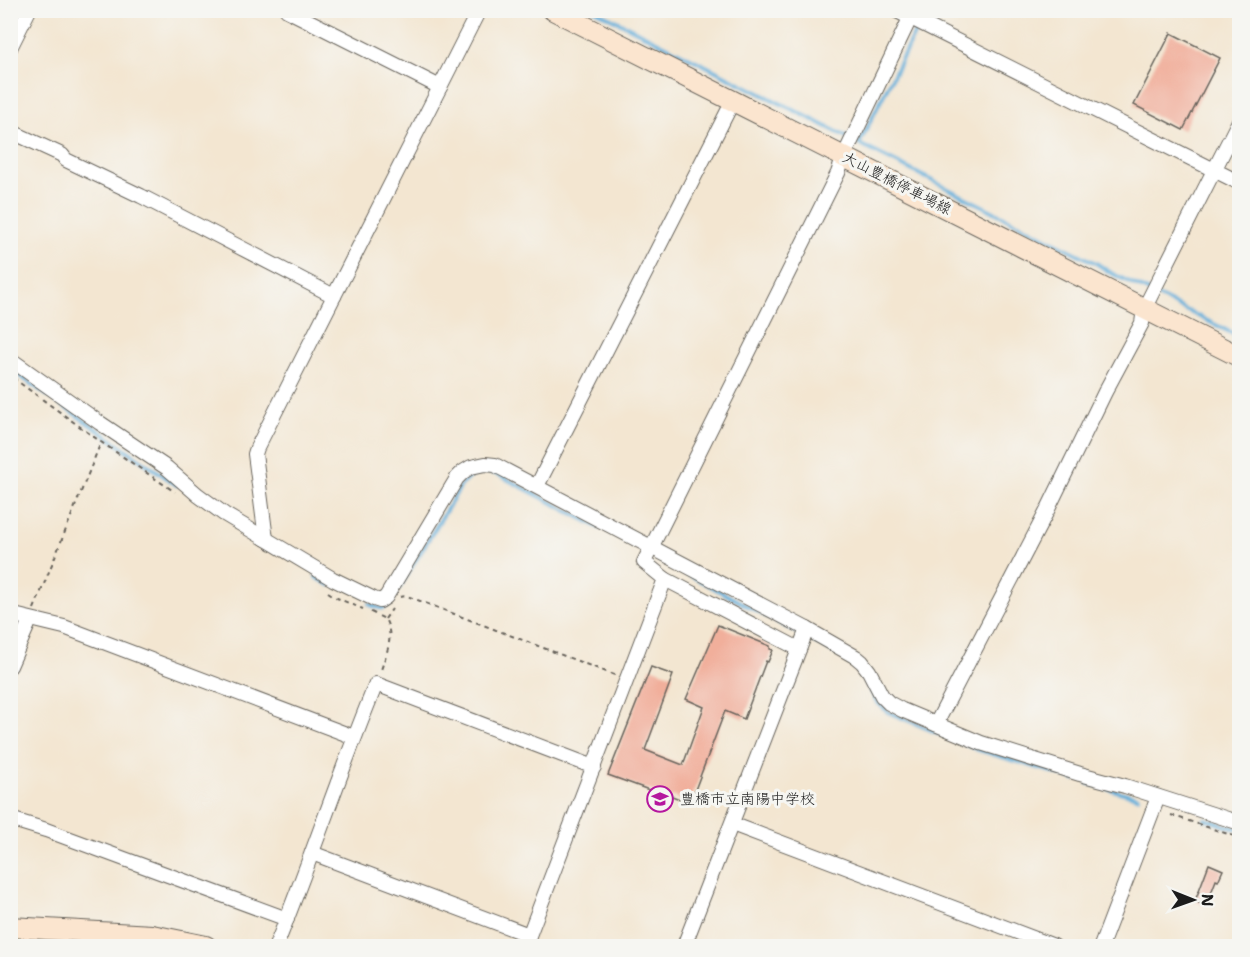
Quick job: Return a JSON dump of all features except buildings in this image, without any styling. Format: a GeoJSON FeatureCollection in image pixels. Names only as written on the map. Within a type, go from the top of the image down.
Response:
{"type":"FeatureCollection","features":[{"type":"Feature","properties":{"kind":"main road","name":"大山豊橋停車場線"},"geometry":{"type":"LineString","coordinates":[[553,10],[732,101],[846,152],[1150,297],[1239,357]]}},
{"type":"Feature","properties":{"kind":"main road"},"geometry":{"type":"LineString","coordinates":[[10,927],[152,935],[206,946]]}},
{"type":"Feature","properties":{"kind":"street"},"geometry":{"type":"LineString","coordinates":[[10,48],[29,10]]}},
{"type":"Feature","properties":{"kind":"street"},"geometry":{"type":"LineString","coordinates":[[287,10],[440,87]]}},
{"type":"Feature","properties":{"kind":"street"},"geometry":{"type":"LineString","coordinates":[[266,539],[255,454],[257,448],[479,10]]}},
{"type":"Feature","properties":{"kind":"street"},"geometry":{"type":"LineString","coordinates":[[895,10],[912,16],[927,27],[1239,183]]}},
{"type":"Feature","properties":{"kind":"street"},"geometry":{"type":"LineString","coordinates":[[912,16],[846,152],[833,184],[644,562],[664,579],[803,640],[862,662],[882,696],[889,703],[981,744],[1155,804],[1239,823]]}},
{"type":"Feature","properties":{"kind":"street"},"geometry":{"type":"LineString","coordinates":[[537,486],[732,101]]}},
{"type":"Feature","properties":{"kind":"street"},"geometry":{"type":"LineString","coordinates":[[936,724],[1142,324],[1150,297],[1239,119]]}},
{"type":"Feature","properties":{"kind":"street"},"geometry":{"type":"LineString","coordinates":[[10,131],[62,155],[66,160],[141,196],[334,296]]}},
{"type":"Feature","properties":{"kind":"street"},"geometry":{"type":"LineString","coordinates":[[10,359],[167,468],[224,514],[333,579],[374,599],[380,601],[386,597],[446,495],[463,472],[471,467],[485,464],[495,465],[652,546],[803,640]]}},
{"type":"Feature","properties":{"kind":"street"},"geometry":{"type":"LineString","coordinates":[[312,854],[527,941],[664,579]]}},
{"type":"Feature","properties":{"kind":"street"},"geometry":{"type":"LineString","coordinates":[[10,614],[64,627],[354,737]]}},
{"type":"Feature","properties":{"kind":"street"},"geometry":{"type":"LineString","coordinates":[[10,666],[30,620]]}},
{"type":"Feature","properties":{"kind":"street"},"geometry":{"type":"LineString","coordinates":[[684,946],[803,640]]}},
{"type":"Feature","properties":{"kind":"street"},"geometry":{"type":"LineString","coordinates":[[276,946],[376,684],[594,767]]}},
{"type":"Feature","properties":{"kind":"street"},"geometry":{"type":"LineString","coordinates":[[1101,946],[1155,804]]}},
{"type":"Feature","properties":{"kind":"street"},"geometry":{"type":"LineString","coordinates":[[10,819],[46,830],[287,919]]}},
{"type":"Feature","properties":{"kind":"street"},"geometry":{"type":"LineString","coordinates":[[732,824],[1054,946]]}},
{"type":"Feature","properties":{"kind":"path"},"geometry":{"type":"LineString","coordinates":[[30,620],[101,442]]}},
{"type":"Feature","properties":{"kind":"path"},"geometry":{"type":"LineString","coordinates":[[400,597],[407,596],[627,680]]}},
{"type":"Feature","properties":{"kind":"path"},"geometry":{"type":"LineString","coordinates":[[385,619],[395,604]]}},
{"type":"Feature","properties":{"kind":"path"},"geometry":{"type":"LineString","coordinates":[[1155,804],[1239,838]]}},
{"type":"Feature","properties":{"kind":"green space"},"geometry":{"type":"Polygon","coordinates":[[[10,933],[89,939],[102,946],[11,946],[10,933]]]}},
{"type":"Feature","properties":{"kind":"waterway"},"geometry":{"type":"LineString","coordinates":[[595,10],[849,138]]}},
{"type":"Feature","properties":{"kind":"waterway"},"geometry":{"type":"LineString","coordinates":[[922,20],[926,10]]}},
{"type":"Feature","properties":{"kind":"waterway"},"geometry":{"type":"LineString","coordinates":[[859,144],[918,26]]}},
{"type":"Feature","properties":{"kind":"waterway"},"geometry":{"type":"LineString","coordinates":[[855,142],[1240,337]]}},
{"type":"Feature","properties":{"kind":"waterway"},"geometry":{"type":"LineString","coordinates":[[10,369],[177,485]]}},
{"type":"Feature","properties":{"kind":"waterway"},"geometry":{"type":"LineString","coordinates":[[399,588],[462,484],[479,472],[499,475],[600,528]]}},
{"type":"Feature","properties":{"kind":"waterway"},"geometry":{"type":"LineString","coordinates":[[652,555],[836,653]]}},
{"type":"Feature","properties":{"kind":"waterway"},"geometry":{"type":"LineString","coordinates":[[316,577],[330,585]]}},
{"type":"Feature","properties":{"kind":"waterway"},"geometry":{"type":"LineString","coordinates":[[369,604],[382,608],[387,606],[392,599]]}},
{"type":"Feature","properties":{"kind":"waterway"},"geometry":{"type":"LineString","coordinates":[[848,660],[862,673],[877,702],[888,712],[976,749],[1075,779]]}},
{"type":"Feature","properties":{"kind":"waterway"},"geometry":{"type":"LineString","coordinates":[[1088,783],[1138,797]]}},
{"type":"Feature","properties":{"kind":"waterway"},"geometry":{"type":"LineString","coordinates":[[1205,819],[1240,830]]}},
{"type":"Feature","properties":{"kind":"place","name":"豊橋市立南陽中学校"},"geometry":{"type":"Point","coordinates":[660,799]}}]}
